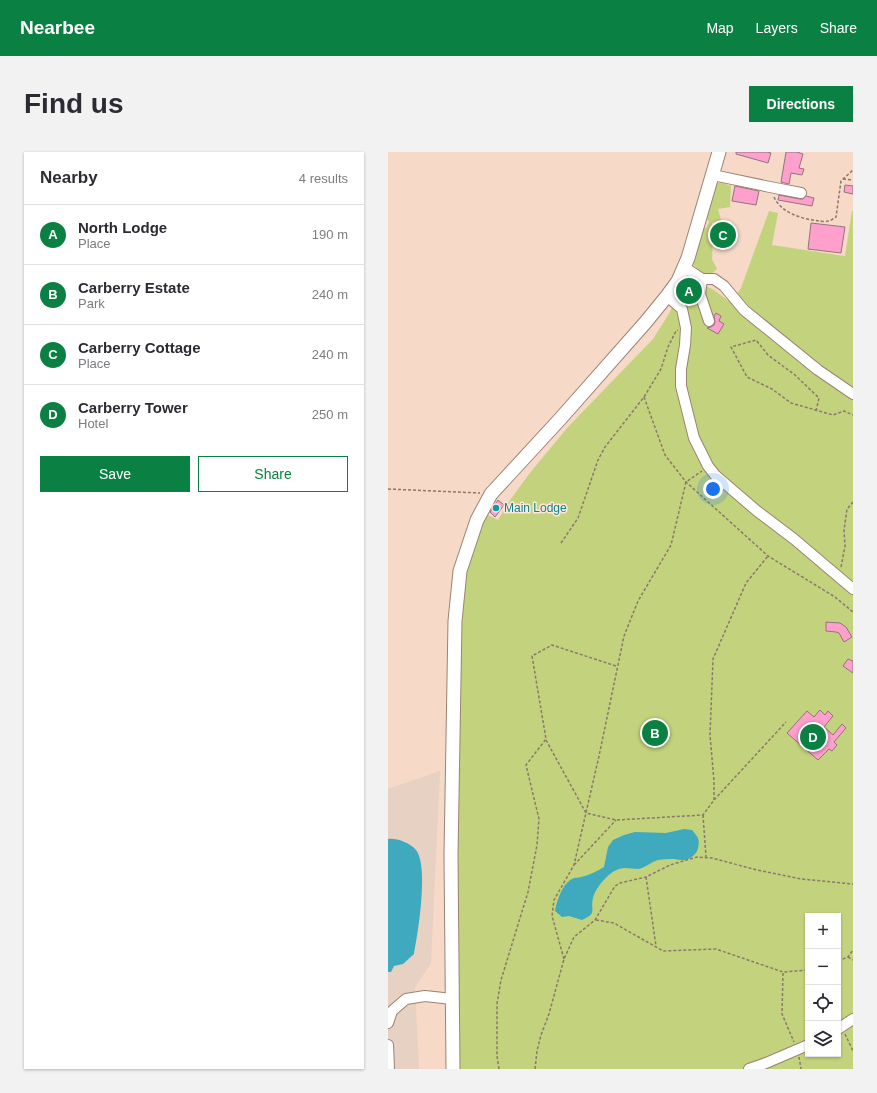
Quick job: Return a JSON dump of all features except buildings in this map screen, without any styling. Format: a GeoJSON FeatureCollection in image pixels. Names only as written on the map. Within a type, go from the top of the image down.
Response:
{"type":"FeatureCollection","features":[{"type":"Feature","properties":{"kind":"main road"},"geometry":{"type":"LineString","coordinates":[[453,1069],[451,855],[455,621],[460,571],[477,520],[491,494],[645,323],[668,296],[678,281],[690,251],[719,152]]}},
{"type":"Feature","properties":{"kind":"lane"},"geometry":{"type":"LineString","coordinates":[[713,175],[801,193]]}},
{"type":"Feature","properties":{"kind":"lane"},"geometry":{"type":"LineString","coordinates":[[684,267],[702,279],[714,279],[724,286],[744,310],[818,370],[853,394]]}},
{"type":"Feature","properties":{"kind":"lane"},"geometry":{"type":"LineString","coordinates":[[702,279],[700,294],[709,321]]}},
{"type":"Feature","properties":{"kind":"lane"},"geometry":{"type":"LineString","coordinates":[[668,296],[682,309],[686,328],[681,369],[681,386],[694,438],[708,466],[715,475],[757,511],[794,539],[853,588]]}},
{"type":"Feature","properties":{"kind":"lane"},"geometry":{"type":"LineString","coordinates":[[388,1023],[392,1011],[406,999],[425,996],[452,998]]}},
{"type":"Feature","properties":{"kind":"lane"},"geometry":{"type":"LineString","coordinates":[[841,1027],[853,1019]]}},
{"type":"Feature","properties":{"kind":"lane"},"geometry":{"type":"LineString","coordinates":[[388,1045],[389,1069]]}},
{"type":"Feature","properties":{"kind":"lane"},"geometry":{"type":"LineString","coordinates":[[749,1069],[805,1046]]}},
{"type":"Feature","properties":{"kind":"path"},"geometry":{"type":"LineString","coordinates":[[770,187],[776,202],[789,212],[802,218],[828,222],[836,217],[841,181],[853,170]]}},
{"type":"Feature","properties":{"kind":"path"},"geometry":{"type":"LineString","coordinates":[[843,179],[853,180]]}},
{"type":"Feature","properties":{"kind":"path"},"geometry":{"type":"LineString","coordinates":[[562,543],[578,518],[598,460],[605,447],[644,397],[661,369],[668,347],[676,331],[686,328]]}},
{"type":"Feature","properties":{"kind":"path"},"geometry":{"type":"LineString","coordinates":[[816,411],[819,398],[795,375],[768,355],[756,340],[731,347],[747,377],[772,389],[791,403],[816,411],[833,415],[844,411],[853,415]]}},
{"type":"Feature","properties":{"kind":"path"},"geometry":{"type":"LineString","coordinates":[[644,397],[665,455],[686,482],[768,556],[835,597],[853,612]]}},
{"type":"Feature","properties":{"kind":"path"},"geometry":{"type":"LineString","coordinates":[[574,865],[624,636],[638,601],[671,545],[686,482],[708,466]]}},
{"type":"Feature","properties":{"kind":"path"},"geometry":{"type":"LineString","coordinates":[[388,489],[491,494]]}},
{"type":"Feature","properties":{"kind":"path"},"geometry":{"type":"LineString","coordinates":[[839,577],[845,546],[844,530],[847,509],[853,502]]}},
{"type":"Feature","properties":{"kind":"path"},"geometry":{"type":"LineString","coordinates":[[714,800],[710,735],[713,659],[746,583],[768,556]]}},
{"type":"Feature","properties":{"kind":"path"},"geometry":{"type":"LineString","coordinates":[[617,667],[552,645],[532,656],[546,739],[586,813],[616,820],[703,815]]}},
{"type":"Feature","properties":{"kind":"path"},"geometry":{"type":"LineString","coordinates":[[706,857],[703,815],[714,800],[786,722]]}},
{"type":"Feature","properties":{"kind":"path"},"geometry":{"type":"LineString","coordinates":[[499,1069],[497,1056],[497,1004],[501,980],[528,892],[537,845],[539,819],[526,764],[546,739]]}},
{"type":"Feature","properties":{"kind":"path"},"geometry":{"type":"LineString","coordinates":[[564,959],[552,916],[554,900],[574,865],[616,820]]}},
{"type":"Feature","properties":{"kind":"path"},"geometry":{"type":"LineString","coordinates":[[535,1069],[541,1035],[549,1014],[564,959],[574,937],[595,920],[615,886],[620,883],[646,877],[670,865],[697,857],[706,857],[757,870],[802,879],[853,884]]}},
{"type":"Feature","properties":{"kind":"path"},"geometry":{"type":"LineString","coordinates":[[646,877],[656,947]]}},
{"type":"Feature","properties":{"kind":"path"},"geometry":{"type":"LineString","coordinates":[[595,920],[614,923],[663,951],[716,949],[783,972],[805,970]]}},
{"type":"Feature","properties":{"kind":"path"},"geometry":{"type":"LineString","coordinates":[[841,960],[848,957],[853,950]]}},
{"type":"Feature","properties":{"kind":"path"},"geometry":{"type":"LineString","coordinates":[[848,957],[853,960]]}},
{"type":"Feature","properties":{"kind":"path"},"geometry":{"type":"LineString","coordinates":[[783,972],[782,1014],[798,1049],[801,1069]]}},
{"type":"Feature","properties":{"kind":"path"},"geometry":{"type":"LineString","coordinates":[[841,1030],[853,1051]]}},
{"type":"Feature","properties":{"kind":"shaded area"},"geometry":{"type":"Polygon","coordinates":[[[440,771],[431,963],[415,987],[419,1069],[388,1069],[388,789],[440,771]]]}},
{"type":"Feature","properties":{"kind":"green space"},"geometry":{"type":"Polygon","coordinates":[[[721,182],[731,186],[730,207],[718,209],[721,220],[712,223],[712,259],[717,269],[711,274],[700,273],[691,261],[702,229],[706,228],[709,222],[705,216],[715,184],[721,182]]]}},
{"type":"Feature","properties":{"kind":"green space"},"geometry":{"type":"Polygon","coordinates":[[[769,211],[778,213],[772,245],[845,256],[853,211],[853,391],[775,332],[737,294],[741,288],[769,211]]]}},
{"type":"Feature","properties":{"kind":"green space"},"geometry":{"type":"Polygon","coordinates":[[[686,276],[714,290],[813,371],[853,399],[853,1069],[457,1069],[455,862],[460,604],[467,570],[486,514],[498,520],[508,503],[529,474],[568,427],[653,339],[670,312],[686,276]]]}},
{"type":"Feature","properties":{"kind":"water"},"geometry":{"type":"Polygon","coordinates":[[[684,829],[692,830],[699,840],[697,851],[690,858],[683,860],[660,860],[638,869],[624,868],[611,873],[600,885],[593,898],[592,913],[587,918],[582,920],[569,916],[562,917],[555,911],[560,893],[568,881],[573,878],[590,874],[604,867],[608,847],[613,840],[635,832],[666,833],[684,829]]]}},
{"type":"Feature","properties":{"kind":"water"},"geometry":{"type":"Polygon","coordinates":[[[388,839],[395,839],[403,842],[416,850],[420,858],[422,870],[420,917],[414,954],[403,964],[394,966],[391,972],[388,972],[388,839]]]}},
{"type":"Feature","properties":{"kind":"place","name":"Carberry Cottage"},"geometry":{"type":"Point","coordinates":[723,235]}},
{"type":"Feature","properties":{"kind":"place","name":"North Lodge"},"geometry":{"type":"Point","coordinates":[689,291]}},
{"type":"Feature","properties":{"kind":"place","name":"Main Lodge"},"geometry":{"type":"Point","coordinates":[496,508]}},
{"type":"Feature","properties":{"kind":"place","name":"Carberry Estate"},"geometry":{"type":"Point","coordinates":[655,733]}},
{"type":"Feature","properties":{"kind":"place","name":"Carberry Tower"},"geometry":{"type":"Point","coordinates":[813,737]}}]}
